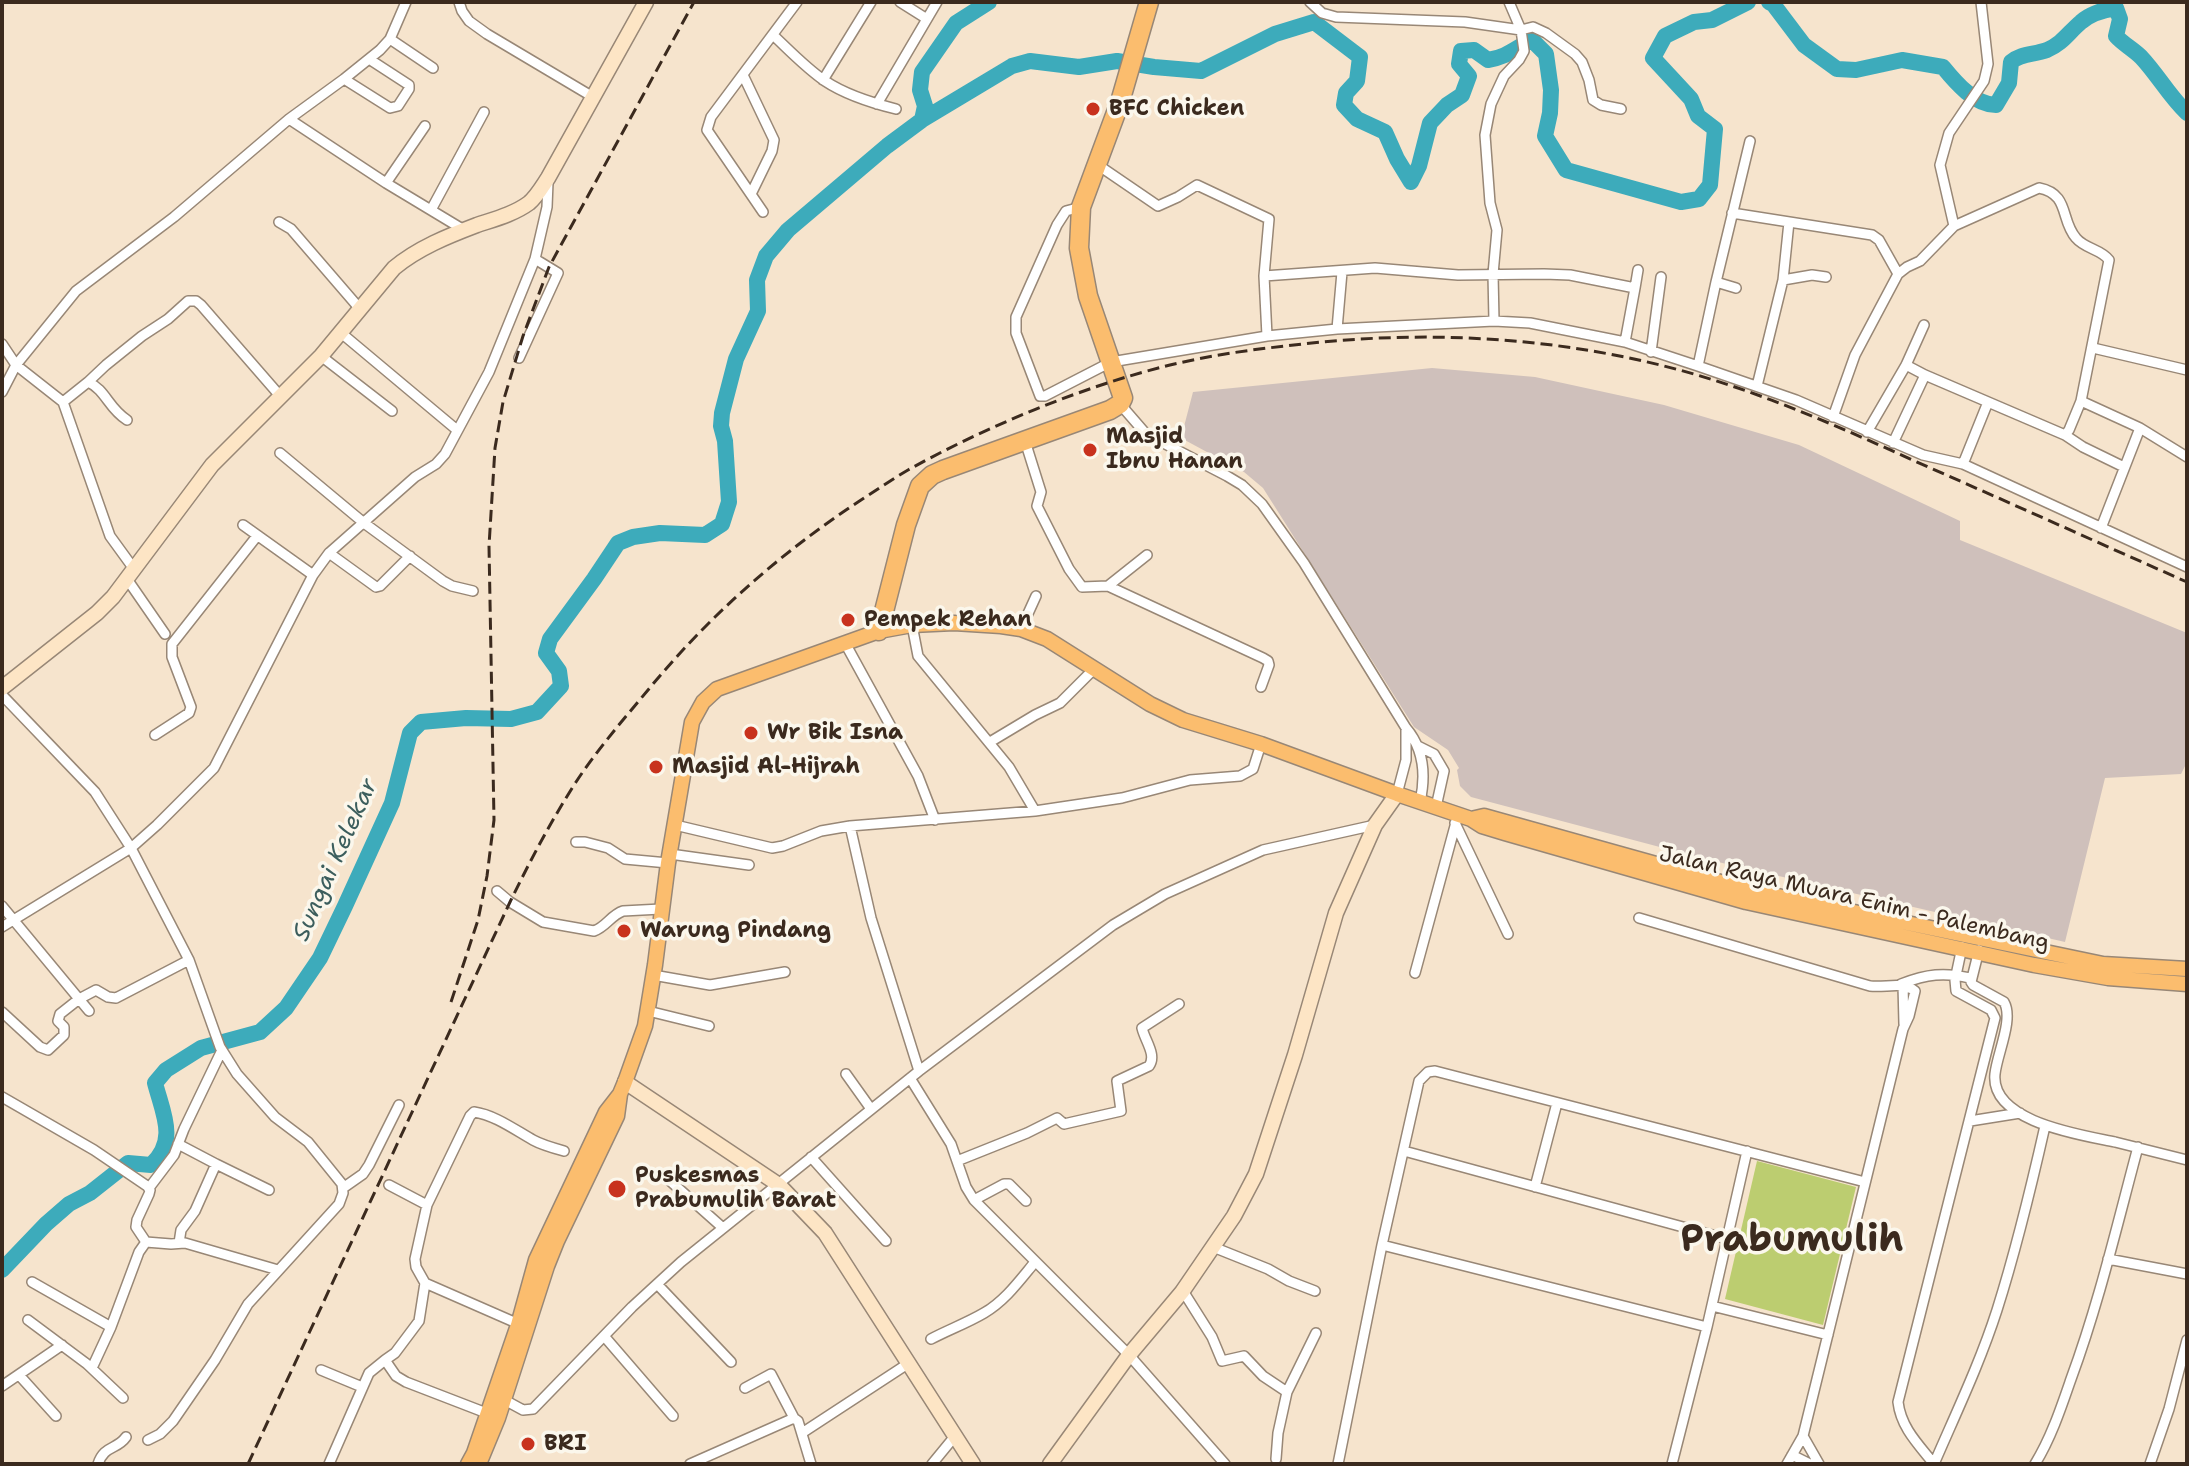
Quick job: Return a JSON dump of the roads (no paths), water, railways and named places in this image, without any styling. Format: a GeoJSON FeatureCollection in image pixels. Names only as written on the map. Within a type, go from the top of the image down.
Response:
{"type":"FeatureCollection","features":[{"type":"Feature","properties":{"kind":"highway"},"geometry":{"type":"LineString","coordinates":[[879,631],[906,525],[920,486],[943,470],[1110,410],[1123,398],[1088,296],[1079,248],[1081,207],[1098,165],[1149,2]]}},
{"type":"Feature","properties":{"kind":"main road","name":"Jalan Raya Muara Enim - Palembang"},"geometry":{"type":"LineString","coordinates":[[479,1461],[523,1326],[536,1260],[606,1112],[622,1088],[645,1026],[692,722],[709,695],[717,689],[879,631],[912,625],[954,623],[1021,629],[1047,639],[1172,715],[1261,744],[1462,819],[1484,816],[1749,890],[1980,946],[2103,964],[2187,969]]}},
{"type":"Feature","properties":{"kind":"main road","name":"Jalan Raya Muara Enim - Palembang"},"geometry":{"type":"LineString","coordinates":[[1980,946],[2034,965],[2108,978],[2187,984]]}},
{"type":"Feature","properties":{"kind":"street"},"geometry":{"type":"LineString","coordinates":[[2,392],[6,373],[16,365],[76,291],[174,217],[289,119],[369,59],[390,39],[406,2]]}},
{"type":"Feature","properties":{"kind":"street"},"geometry":{"type":"LineString","coordinates":[[459,2],[469,21],[487,34],[593,97]]}},
{"type":"Feature","properties":{"kind":"street"},"geometry":{"type":"LineString","coordinates":[[2,688],[97,613],[212,465],[321,356],[394,268],[409,256],[464,230],[514,212],[530,202],[548,178],[646,2]]}},
{"type":"Feature","properties":{"kind":"street"},"geometry":{"type":"LineString","coordinates":[[763,212],[707,126],[797,2]]}},
{"type":"Feature","properties":{"kind":"street"},"geometry":{"type":"LineString","coordinates":[[823,80],[871,2]]}},
{"type":"Feature","properties":{"kind":"street"},"geometry":{"type":"LineString","coordinates":[[900,2],[927,19]]}},
{"type":"Feature","properties":{"kind":"street"},"geometry":{"type":"LineString","coordinates":[[877,104],[937,2]]}},
{"type":"Feature","properties":{"kind":"street"},"geometry":{"type":"LineString","coordinates":[[1310,2],[1322,13],[1336,17],[1465,22],[1522,35],[1533,27],[1569,49],[1582,62],[1593,100],[1621,109]]}},
{"type":"Feature","properties":{"kind":"street"},"geometry":{"type":"LineString","coordinates":[[1494,321],[1493,274],[1497,230],[1490,203],[1485,135],[1491,104],[1504,76],[1524,51],[1522,35],[1509,2]]}},
{"type":"Feature","properties":{"kind":"street"},"geometry":{"type":"LineString","coordinates":[[1954,226],[1940,165],[1949,133],[1984,81],[1988,64],[1981,2]]}},
{"type":"Feature","properties":{"kind":"street"},"geometry":{"type":"LineString","coordinates":[[773,35],[823,80],[896,109]]}},
{"type":"Feature","properties":{"kind":"street"},"geometry":{"type":"LineString","coordinates":[[390,39],[433,68]]}},
{"type":"Feature","properties":{"kind":"street"},"geometry":{"type":"LineString","coordinates":[[344,79],[390,108],[398,106],[409,85],[369,59]]}},
{"type":"Feature","properties":{"kind":"street"},"geometry":{"type":"LineString","coordinates":[[743,75],[774,140],[772,151],[751,194]]}},
{"type":"Feature","properties":{"kind":"street"},"geometry":{"type":"LineString","coordinates":[[431,210],[484,112]]}},
{"type":"Feature","properties":{"kind":"street"},"geometry":{"type":"LineString","coordinates":[[289,119],[464,230]]}},
{"type":"Feature","properties":{"kind":"street"},"geometry":{"type":"LineString","coordinates":[[386,183],[425,126]]}},
{"type":"Feature","properties":{"kind":"street"},"geometry":{"type":"LineString","coordinates":[[1698,366],[1750,141]]}},
{"type":"Feature","properties":{"kind":"street"},"geometry":{"type":"LineString","coordinates":[[1098,165],[1158,206],[1197,185],[1269,219],[1264,276],[1267,336]]}},
{"type":"Feature","properties":{"kind":"street"},"geometry":{"type":"LineString","coordinates":[[2,927],[131,848],[214,768],[313,575],[329,553],[445,454],[489,372],[535,259],[547,207],[548,178]]}},
{"type":"Feature","properties":{"kind":"street"},"geometry":{"type":"LineString","coordinates":[[1833,417],[1855,355],[1898,274],[1917,264],[1954,226],[2039,188],[2059,198],[2077,239],[2103,253],[2109,260],[2081,401],[2065,435]]}},
{"type":"Feature","properties":{"kind":"street"},"geometry":{"type":"LineString","coordinates":[[1081,207],[1066,211],[1057,225],[1016,317],[1016,333],[1040,396],[1111,362],[1267,336],[1494,321],[1530,323],[1625,342],[1757,386],[1923,455],[1963,464],[2187,567]]}},
{"type":"Feature","properties":{"kind":"street"},"geometry":{"type":"LineString","coordinates":[[1732,213],[1875,237],[1898,274]]}},
{"type":"Feature","properties":{"kind":"street"},"geometry":{"type":"LineString","coordinates":[[279,222],[291,229],[360,309]]}},
{"type":"Feature","properties":{"kind":"street"},"geometry":{"type":"LineString","coordinates":[[1757,386],[1783,280],[1789,222]]}},
{"type":"Feature","properties":{"kind":"street"},"geometry":{"type":"LineString","coordinates":[[519,358],[558,273],[535,259]]}},
{"type":"Feature","properties":{"kind":"street"},"geometry":{"type":"LineString","coordinates":[[1264,276],[1375,268],[1458,275],[1570,275],[1635,288]]}},
{"type":"Feature","properties":{"kind":"street"},"geometry":{"type":"LineString","coordinates":[[1625,342],[1638,270]]}},
{"type":"Feature","properties":{"kind":"street"},"geometry":{"type":"LineString","coordinates":[[1337,329],[1342,272]]}},
{"type":"Feature","properties":{"kind":"street"},"geometry":{"type":"LineString","coordinates":[[1783,280],[1812,275],[1826,277]]}},
{"type":"Feature","properties":{"kind":"street"},"geometry":{"type":"LineString","coordinates":[[1651,352],[1661,277]]}},
{"type":"Feature","properties":{"kind":"street"},"geometry":{"type":"LineString","coordinates":[[1716,282],[1736,288]]}},
{"type":"Feature","properties":{"kind":"street"},"geometry":{"type":"LineString","coordinates":[[63,402],[135,341],[192,300],[201,305],[281,397]]}},
{"type":"Feature","properties":{"kind":"street"},"geometry":{"type":"LineString","coordinates":[[1867,432],[1906,365],[1924,325]]}},
{"type":"Feature","properties":{"kind":"street"},"geometry":{"type":"LineString","coordinates":[[340,332],[457,430]]}},
{"type":"Feature","properties":{"kind":"street"},"geometry":{"type":"LineString","coordinates":[[2,344],[16,365],[63,402],[110,536],[165,634]]}},
{"type":"Feature","properties":{"kind":"street"},"geometry":{"type":"LineString","coordinates":[[2093,348],[2187,370]]}},
{"type":"Feature","properties":{"kind":"street"},"geometry":{"type":"LineString","coordinates":[[321,356],[392,411]]}},
{"type":"Feature","properties":{"kind":"street"},"geometry":{"type":"LineString","coordinates":[[1906,365],[2065,435],[2124,467]]}},
{"type":"Feature","properties":{"kind":"street"},"geometry":{"type":"LineString","coordinates":[[1893,443],[1925,375]]}},
{"type":"Feature","properties":{"kind":"street"},"geometry":{"type":"LineString","coordinates":[[88,382],[98,387],[109,405],[127,420]]}},
{"type":"Feature","properties":{"kind":"street"},"geometry":{"type":"LineString","coordinates":[[2081,401],[2140,428],[2187,457]]}},
{"type":"Feature","properties":{"kind":"street"},"geometry":{"type":"LineString","coordinates":[[1963,464],[1988,402]]}},
{"type":"Feature","properties":{"kind":"street"},"geometry":{"type":"LineString","coordinates":[[1120,404],[1146,434],[1242,485],[1262,504],[1304,563],[1418,746],[1423,774],[1420,802]]}},
{"type":"Feature","properties":{"kind":"street"},"geometry":{"type":"LineString","coordinates":[[2101,528],[2140,428]]}},
{"type":"Feature","properties":{"kind":"street"},"geometry":{"type":"LineString","coordinates":[[1025,441],[1041,492],[1037,506],[1069,569],[1082,587],[1108,586],[1268,661],[1261,687]]}},
{"type":"Feature","properties":{"kind":"street"},"geometry":{"type":"LineString","coordinates":[[280,453],[364,523],[443,581],[473,591]]}},
{"type":"Feature","properties":{"kind":"street"},"geometry":{"type":"LineString","coordinates":[[243,525],[313,575]]}},
{"type":"Feature","properties":{"kind":"street"},"geometry":{"type":"LineString","coordinates":[[155,735],[189,713],[191,707],[172,657],[172,644],[257,536]]}},
{"type":"Feature","properties":{"kind":"street"},"geometry":{"type":"LineString","coordinates":[[329,553],[376,587],[410,556]]}},
{"type":"Feature","properties":{"kind":"street"},"geometry":{"type":"LineString","coordinates":[[1108,586],[1147,555]]}},
{"type":"Feature","properties":{"kind":"street"},"geometry":{"type":"LineString","coordinates":[[1021,629],[1036,596]]}},
{"type":"Feature","properties":{"kind":"street"},"geometry":{"type":"LineString","coordinates":[[912,625],[918,656],[1009,767],[1035,811]]}},
{"type":"Feature","properties":{"kind":"street"},"geometry":{"type":"LineString","coordinates":[[845,643],[918,776],[935,820]]}},
{"type":"Feature","properties":{"kind":"street"},"geometry":{"type":"LineString","coordinates":[[990,742],[1060,703],[1095,668]]}},
{"type":"Feature","properties":{"kind":"street"},"geometry":{"type":"LineString","coordinates":[[2,695],[95,792],[131,848],[189,960],[215,1036],[237,1074],[275,1117],[308,1142],[343,1188],[339,1204],[248,1304],[215,1360],[173,1421],[160,1434],[148,1440]]}},
{"type":"Feature","properties":{"kind":"street"},"geometry":{"type":"LineString","coordinates":[[1050,1464],[1129,1355],[1183,1291],[1234,1216],[1256,1174],[1295,1055],[1336,913],[1375,825],[1397,794],[1406,760],[1406,728]]}},
{"type":"Feature","properties":{"kind":"street"},"geometry":{"type":"LineString","coordinates":[[675,825],[772,848],[821,831],[850,826],[1035,811],[1122,798],[1190,780],[1240,776],[1253,769],[1261,744]]}},
{"type":"Feature","properties":{"kind":"street"},"geometry":{"type":"LineString","coordinates":[[1418,746],[1434,754],[1444,771],[1436,807]]}},
{"type":"Feature","properties":{"kind":"street"},"geometry":{"type":"LineString","coordinates":[[1462,819],[1508,934]]}},
{"type":"Feature","properties":{"kind":"street"},"geometry":{"type":"LineString","coordinates":[[1415,973],[1462,819]]}},
{"type":"Feature","properties":{"kind":"street"},"geometry":{"type":"LineString","coordinates":[[499,1397],[523,1410],[533,1409],[681,1262],[910,1078],[1113,925],[1165,894],[1263,850],[1375,825]]}},
{"type":"Feature","properties":{"kind":"street"},"geometry":{"type":"LineString","coordinates":[[850,826],[871,918],[919,1071]]}},
{"type":"Feature","properties":{"kind":"street"},"geometry":{"type":"LineString","coordinates":[[576,842],[608,848],[625,859],[749,865]]}},
{"type":"Feature","properties":{"kind":"street"},"geometry":{"type":"LineString","coordinates":[[497,891],[543,922],[594,931],[623,911],[661,909]]}},
{"type":"Feature","properties":{"kind":"street"},"geometry":{"type":"LineString","coordinates":[[2,906],[89,1011]]}},
{"type":"Feature","properties":{"kind":"street"},"geometry":{"type":"LineString","coordinates":[[1639,918],[1870,986],[1887,987],[1922,976],[1956,975],[1970,978]]}},
{"type":"Feature","properties":{"kind":"street"},"geometry":{"type":"LineString","coordinates":[[1963,942],[1956,991],[1991,1010],[1995,1018],[1898,1402],[1904,1426],[1934,1464],[1996,1311],[2045,1126]]}},
{"type":"Feature","properties":{"kind":"street"},"geometry":{"type":"LineString","coordinates":[[1980,946],[1970,978],[1973,985],[2007,1006],[1995,1073],[1995,1084],[2002,1098],[2020,1113],[2045,1126],[2187,1160]]}},
{"type":"Feature","properties":{"kind":"street"},"geometry":{"type":"LineString","coordinates":[[2,1012],[40,1047],[48,1050],[64,1035],[64,1027],[58,1021],[60,1014],[79,999],[96,990],[116,998],[189,960]]}},
{"type":"Feature","properties":{"kind":"street"},"geometry":{"type":"LineString","coordinates":[[653,975],[710,985],[785,972]]}},
{"type":"Feature","properties":{"kind":"street"},"geometry":{"type":"LineString","coordinates":[[1810,1464],[1790,1459],[1803,1436],[1904,1024],[1902,984]]}},
{"type":"Feature","properties":{"kind":"street"},"geometry":{"type":"LineString","coordinates":[[957,1161],[1057,1118],[1064,1124],[1121,1111],[1117,1081],[1149,1066],[1153,1059],[1142,1028],[1179,1004]]}},
{"type":"Feature","properties":{"kind":"street"},"geometry":{"type":"LineString","coordinates":[[648,1011],[709,1026]]}},
{"type":"Feature","properties":{"kind":"street"},"geometry":{"type":"LineString","coordinates":[[146,1242],[136,1227],[149,1188],[174,1155],[221,1048]]}},
{"type":"Feature","properties":{"kind":"street"},"geometry":{"type":"LineString","coordinates":[[1338,1464],[1419,1081],[1428,1072],[1435,1071],[1865,1182]]}},
{"type":"Feature","properties":{"kind":"street"},"geometry":{"type":"LineString","coordinates":[[846,1074],[871,1109]]}},
{"type":"Feature","properties":{"kind":"street"},"geometry":{"type":"LineString","coordinates":[[910,1078],[951,1144],[966,1187],[974,1200],[1129,1355],[1225,1464]]}},
{"type":"Feature","properties":{"kind":"street"},"geometry":{"type":"LineString","coordinates":[[622,1088],[779,1185],[825,1233],[973,1464]]}},
{"type":"Feature","properties":{"kind":"street"},"geometry":{"type":"LineString","coordinates":[[2,1097],[94,1150],[149,1188]]}},
{"type":"Feature","properties":{"kind":"street"},"geometry":{"type":"LineString","coordinates":[[1535,1187],[1557,1103]]}},
{"type":"Feature","properties":{"kind":"street"},"geometry":{"type":"LineString","coordinates":[[343,1188],[363,1174],[399,1105]]}},
{"type":"Feature","properties":{"kind":"street"},"geometry":{"type":"LineString","coordinates":[[523,1326],[425,1283],[415,1259],[427,1205],[474,1112],[504,1123],[537,1142],[564,1151]]}},
{"type":"Feature","properties":{"kind":"street"},"geometry":{"type":"LineString","coordinates":[[1970,1121],[2020,1113]]}},
{"type":"Feature","properties":{"kind":"street"},"geometry":{"type":"LineString","coordinates":[[178,1144],[269,1190]]}},
{"type":"Feature","properties":{"kind":"street"},"geometry":{"type":"LineString","coordinates":[[2035,1464],[2057,1417],[2081,1351],[2138,1147]]}},
{"type":"Feature","properties":{"kind":"street"},"geometry":{"type":"LineString","coordinates":[[1404,1151],[1727,1239]]}},
{"type":"Feature","properties":{"kind":"street"},"geometry":{"type":"LineString","coordinates":[[1672,1464],[1747,1151]]}},
{"type":"Feature","properties":{"kind":"street"},"geometry":{"type":"LineString","coordinates":[[811,1157],[886,1241]]}},
{"type":"Feature","properties":{"kind":"street"},"geometry":{"type":"LineString","coordinates":[[179,1243],[181,1230],[195,1211],[216,1164]]}},
{"type":"Feature","properties":{"kind":"street"},"geometry":{"type":"LineString","coordinates":[[669,1180],[723,1228]]}},
{"type":"Feature","properties":{"kind":"street"},"geometry":{"type":"LineString","coordinates":[[974,1200],[1009,1184],[1026,1201]]}},
{"type":"Feature","properties":{"kind":"street"},"geometry":{"type":"LineString","coordinates":[[389,1185],[427,1205]]}},
{"type":"Feature","properties":{"kind":"street"},"geometry":{"type":"LineString","coordinates":[[146,1242],[185,1243],[278,1270]]}},
{"type":"Feature","properties":{"kind":"street"},"geometry":{"type":"LineString","coordinates":[[92,1368],[139,1252],[146,1242]]}},
{"type":"Feature","properties":{"kind":"street"},"geometry":{"type":"LineString","coordinates":[[1382,1245],[1707,1327]]}},
{"type":"Feature","properties":{"kind":"street"},"geometry":{"type":"LineString","coordinates":[[1213,1247],[1315,1291]]}},
{"type":"Feature","properties":{"kind":"street"},"geometry":{"type":"LineString","coordinates":[[2108,1259],[2187,1274]]}},
{"type":"Feature","properties":{"kind":"street"},"geometry":{"type":"LineString","coordinates":[[931,1339],[985,1313],[1035,1262]]}},
{"type":"Feature","properties":{"kind":"street"},"geometry":{"type":"LineString","coordinates":[[32,1282],[111,1327]]}},
{"type":"Feature","properties":{"kind":"street"},"geometry":{"type":"LineString","coordinates":[[329,1464],[369,1373],[395,1353],[419,1321],[425,1283]]}},
{"type":"Feature","properties":{"kind":"street"},"geometry":{"type":"LineString","coordinates":[[657,1284],[731,1362]]}},
{"type":"Feature","properties":{"kind":"street"},"geometry":{"type":"LineString","coordinates":[[1183,1291],[1212,1337],[1222,1361],[1244,1356],[1263,1376],[1287,1392]]}},
{"type":"Feature","properties":{"kind":"street"},"geometry":{"type":"LineString","coordinates":[[1712,1306],[1828,1335]]}},
{"type":"Feature","properties":{"kind":"street"},"geometry":{"type":"LineString","coordinates":[[28,1320],[92,1368],[123,1398]]}},
{"type":"Feature","properties":{"kind":"street"},"geometry":{"type":"LineString","coordinates":[[1276,1459],[1287,1392],[1316,1333]]}},
{"type":"Feature","properties":{"kind":"street"},"geometry":{"type":"LineString","coordinates":[[604,1336],[673,1416]]}},
{"type":"Feature","properties":{"kind":"street"},"geometry":{"type":"LineString","coordinates":[[2150,1464],[2169,1409],[2187,1340]]}},
{"type":"Feature","properties":{"kind":"street"},"geometry":{"type":"LineString","coordinates":[[2,1386],[62,1345]]}},
{"type":"Feature","properties":{"kind":"street"},"geometry":{"type":"LineString","coordinates":[[385,1360],[396,1376],[406,1382],[493,1416]]}},
{"type":"Feature","properties":{"kind":"street"},"geometry":{"type":"LineString","coordinates":[[802,1433],[909,1363]]}},
{"type":"Feature","properties":{"kind":"street"},"geometry":{"type":"LineString","coordinates":[[321,1370],[362,1387]]}},
{"type":"Feature","properties":{"kind":"street"},"geometry":{"type":"LineString","coordinates":[[745,1388],[771,1374],[798,1421],[811,1464]]}},
{"type":"Feature","properties":{"kind":"street"},"geometry":{"type":"LineString","coordinates":[[19,1375],[56,1416]]}},
{"type":"Feature","properties":{"kind":"street"},"geometry":{"type":"LineString","coordinates":[[690,1464],[794,1418]]}},
{"type":"Feature","properties":{"kind":"street"},"geometry":{"type":"LineString","coordinates":[[932,1464],[955,1436]]}},
{"type":"Feature","properties":{"kind":"street"},"geometry":{"type":"LineString","coordinates":[[1803,1436],[1819,1464]]}},
{"type":"Feature","properties":{"kind":"street"},"geometry":{"type":"LineString","coordinates":[[98,1464],[105,1451],[120,1444],[126,1437]]}},
{"type":"Feature","properties":{"kind":"waterway"},"geometry":{"type":"LineString","coordinates":[[922,120],[925,106],[920,90],[922,72],[956,23],[989,2]]}},
{"type":"Feature","properties":{"kind":"waterway","name":"Sungai Kelekar"},"geometry":{"type":"LineString","coordinates":[[2,1270],[69,1204],[90,1193],[128,1163],[151,1165],[159,1156],[164,1146],[166,1126],[155,1083],[166,1070],[201,1048],[260,1032],[286,1008],[320,958],[392,803],[410,733],[421,722],[466,718],[511,719],[537,712],[561,686],[559,671],[546,653],[550,639],[618,543],[660,533],[705,535],[722,524],[729,502],[722,413],[736,359],[758,311],[757,280],[766,256],[788,230],[922,120],[1012,66],[1030,61],[1079,67],[1117,61],[1201,71],[1275,34],[1314,22],[1360,57],[1357,81],[1346,93],[1344,105],[1357,119],[1385,132],[1411,182],[1419,166],[1430,123],[1462,95],[1469,76],[1459,64],[1461,51],[1474,50],[1488,60],[1495,59],[1532,40],[1546,54],[1551,90],[1545,136],[1566,170],[1681,202],[1699,199],[1710,185],[1715,129],[1698,116],[1691,99],[1653,58],[1665,36],[1694,22],[1712,20],[1748,2]]}},
{"type":"Feature","properties":{"kind":"waterway","name":"Sungai Kelekar"},"geometry":{"type":"LineString","coordinates":[[1769,2],[1804,45],[1837,69],[1856,70],[1902,60],[1943,67],[1973,97],[1996,105],[2009,83],[2011,62],[2053,47],[2089,16],[2116,8],[2120,19],[2116,36],[2141,57],[2187,113]]}},
{"type":"Feature","properties":{"kind":"railway"},"geometry":{"type":"LineString","coordinates":[[451,1002],[478,920],[494,820],[489,546],[495,448],[503,402],[549,267],[694,2]]}},
{"type":"Feature","properties":{"kind":"railway"},"geometry":{"type":"LineString","coordinates":[[248,1464],[510,902],[549,826],[593,758],[695,637],[773,565],[829,522],[902,474],[1002,423],[1137,374],[1257,349],[1333,341],[1428,337],[1476,338],[1570,348],[1698,375],[1798,410],[2187,582]]}},
{"type":"Feature","properties":{"kind":"place","name":"BFC Chicken"},"geometry":{"type":"Point","coordinates":[1093,109]}},
{"type":"Feature","properties":{"kind":"place","name":"Masjid Ibnu Hanan"},"geometry":{"type":"Point","coordinates":[1090,450]}},
{"type":"Feature","properties":{"kind":"place","name":"Pempek Rehan"},"geometry":{"type":"Point","coordinates":[848,620]}},
{"type":"Feature","properties":{"kind":"place","name":"Wr Bik Isna"},"geometry":{"type":"Point","coordinates":[751,733]}},
{"type":"Feature","properties":{"kind":"place","name":"Masjid Al-Hijrah"},"geometry":{"type":"Point","coordinates":[656,767]}},
{"type":"Feature","properties":{"kind":"place","name":"Warung Pindang"},"geometry":{"type":"Point","coordinates":[624,931]}},
{"type":"Feature","properties":{"kind":"place","name":"Puskesmas Prabumulih Barat"},"geometry":{"type":"Point","coordinates":[617,1189]}},
{"type":"Feature","properties":{"kind":"place","name":"BRI"},"geometry":{"type":"Point","coordinates":[528,1444]}},
{"type":"Feature","properties":{"kind":"district","name":"Prabumulih"},"geometry":{"type":"Point","coordinates":[1792,1241]}}]}
